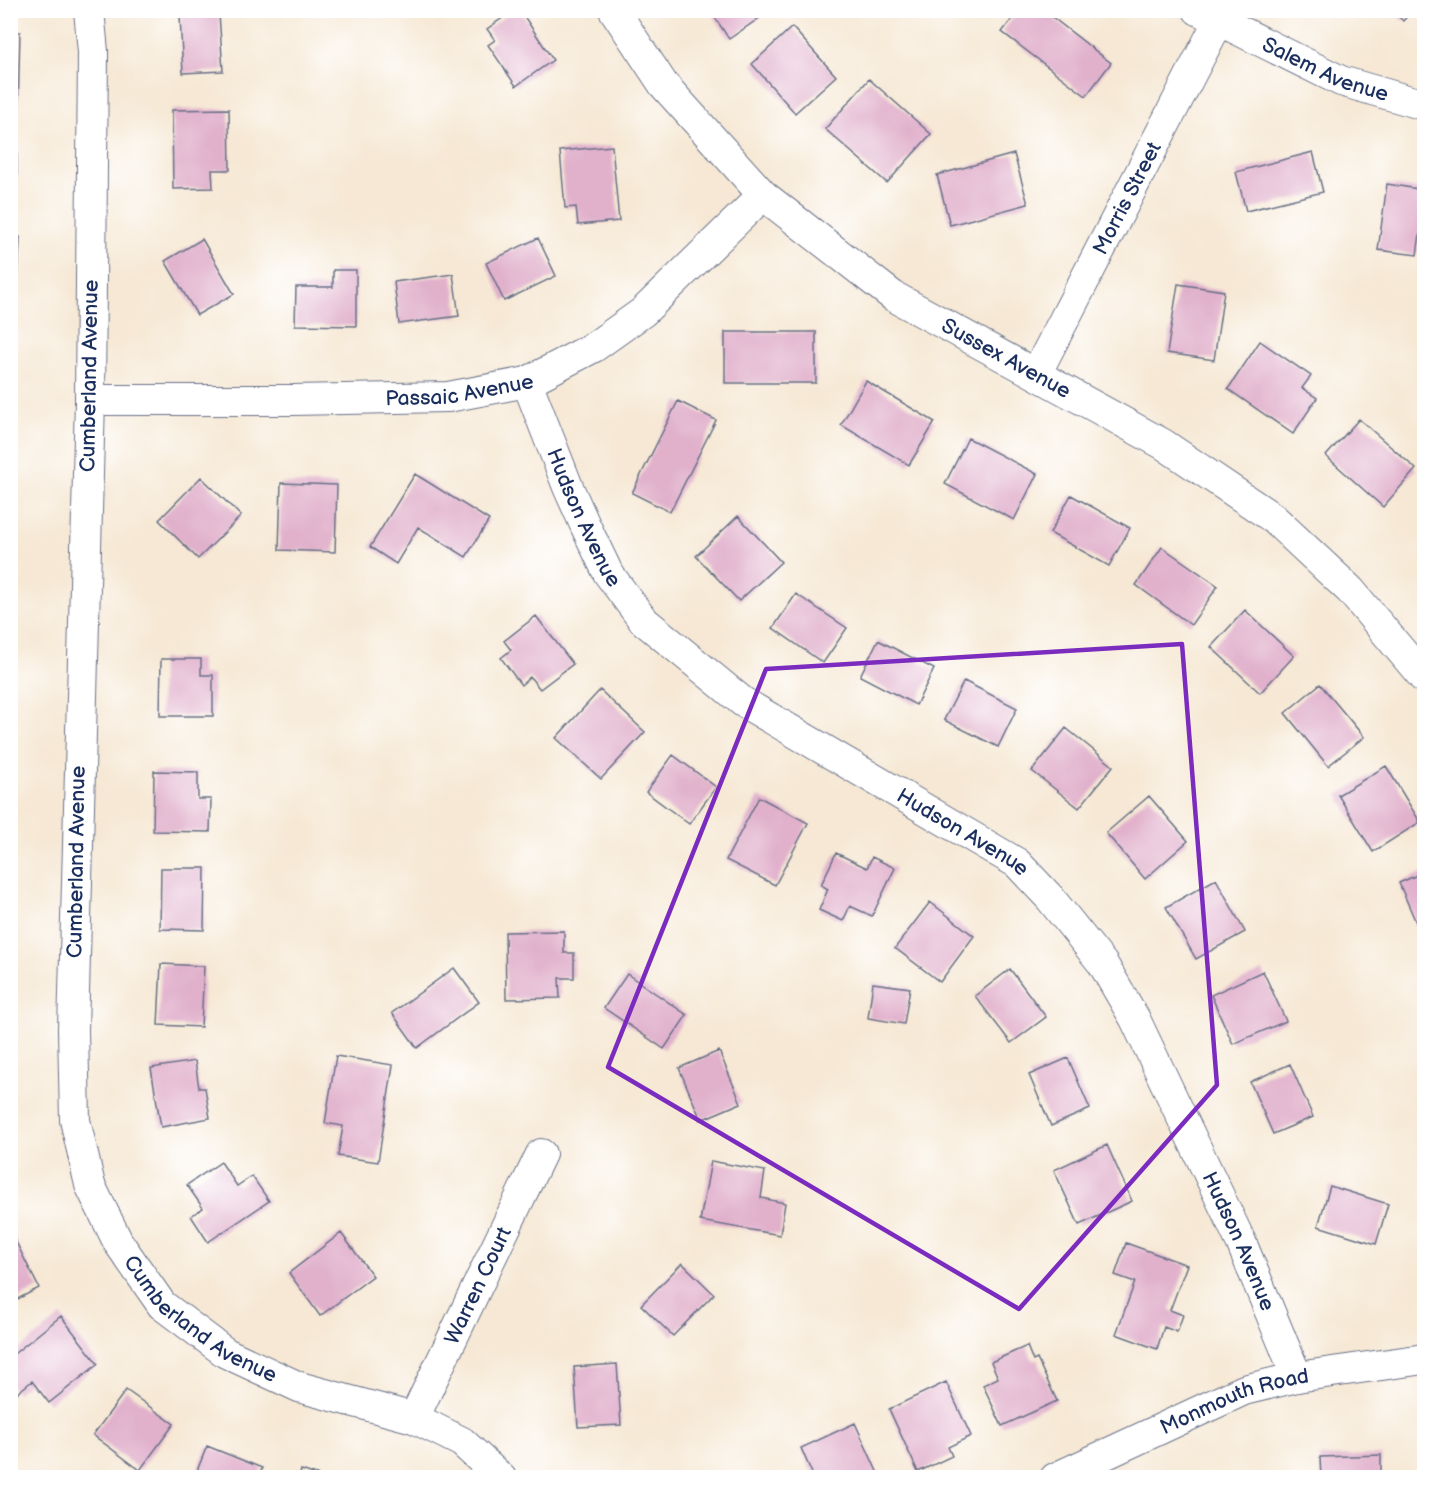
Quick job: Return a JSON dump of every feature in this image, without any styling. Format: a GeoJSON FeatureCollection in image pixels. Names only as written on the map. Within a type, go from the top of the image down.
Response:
{"type":"FeatureCollection","features":[{"type":"Feature","properties":{"kind":"street","name":"Cumberland Avenue"},"geometry":{"type":"LineString","coordinates":[[89,10],[93,52],[90,400],[73,1030],[75,1120],[90,1185],[118,1242],[162,1305],[225,1353],[300,1387],[414,1418],[462,1442],[501,1478]]}},
{"type":"Feature","properties":{"kind":"street","name":"Sussex Avenue"},"geometry":{"type":"LineString","coordinates":[[614,10],[663,84],[763,195],[893,296],[1162,444],[1273,518],[1350,590],[1425,678]]}},
{"type":"Feature","properties":{"kind":"street","name":"Salem Avenue"},"geometry":{"type":"LineString","coordinates":[[1208,16],[1341,81],[1425,105]]}},
{"type":"Feature","properties":{"kind":"street","name":"Morris Street"},"geometry":{"type":"LineString","coordinates":[[1036,374],[1208,16]]}},
{"type":"Feature","properties":{"kind":"street","name":"Passaic Avenue"},"geometry":{"type":"LineString","coordinates":[[90,400],[448,397],[527,382],[594,347],[643,312],[763,195]]}},
{"type":"Feature","properties":{"kind":"street","name":"Hudson Avenue"},"geometry":{"type":"LineString","coordinates":[[527,382],[567,487],[608,573],[643,620],[743,702],[1017,863],[1050,898],[1103,964],[1135,1019],[1241,1242],[1297,1377]]}},
{"type":"Feature","properties":{"kind":"street","name":"Warren Court"},"geometry":{"type":"LineString","coordinates":[[414,1418],[541,1154]]}},
{"type":"Feature","properties":{"kind":"street","name":"Monmouth Road"},"geometry":{"type":"LineString","coordinates":[[1055,1478],[1244,1390],[1297,1377],[1425,1359]]}},
{"type":"Feature","properties":{"kind":"highlighted area"},"geometry":{"type":"Polygon","coordinates":[[[1182,644],[1217,1085],[1019,1309],[608,1067],[766,669],[1182,644]]]}},
{"type":"Feature","properties":{"kind":"building"},"geometry":{"type":"Polygon","coordinates":[[[514,10],[520,10],[553,60],[516,86],[488,45],[495,40],[487,29],[514,10]]]}},
{"type":"Feature","properties":{"kind":"building"},"geometry":{"type":"Polygon","coordinates":[[[710,10],[771,10],[729,39],[710,10]]]}},
{"type":"Feature","properties":{"kind":"building"},"geometry":{"type":"Polygon","coordinates":[[[1019,10],[1043,10],[1111,63],[1086,96],[1002,32],[1019,10]]]}},
{"type":"Feature","properties":{"kind":"building"},"geometry":{"type":"Polygon","coordinates":[[[1392,10],[1413,10],[1403,21],[1392,10]]]}},
{"type":"Feature","properties":{"kind":"building"},"geometry":{"type":"Polygon","coordinates":[[[219,14],[223,71],[183,73],[180,16],[219,14]]]}},
{"type":"Feature","properties":{"kind":"building"},"geometry":{"type":"Polygon","coordinates":[[[792,27],[836,76],[795,113],[752,64],[792,27]]]}},
{"type":"Feature","properties":{"kind":"building"},"geometry":{"type":"Polygon","coordinates":[[[10,32],[20,32],[18,111],[10,111],[10,32]]]}},
{"type":"Feature","properties":{"kind":"building"},"geometry":{"type":"Polygon","coordinates":[[[869,79],[931,134],[887,183],[825,129],[869,79]]]}},
{"type":"Feature","properties":{"kind":"building"},"geometry":{"type":"Polygon","coordinates":[[[229,109],[230,170],[212,170],[213,188],[173,189],[172,110],[229,109]]]}},
{"type":"Feature","properties":{"kind":"building"},"geometry":{"type":"Polygon","coordinates":[[[10,145],[17,145],[17,206],[10,206],[10,145]]]}},
{"type":"Feature","properties":{"kind":"building"},"geometry":{"type":"Polygon","coordinates":[[[612,146],[619,221],[578,225],[576,207],[565,208],[560,151],[612,146]]]}},
{"type":"Feature","properties":{"kind":"building"},"geometry":{"type":"Polygon","coordinates":[[[1313,152],[1323,192],[1246,211],[1236,172],[1313,152]]]}},
{"type":"Feature","properties":{"kind":"building"},"geometry":{"type":"Polygon","coordinates":[[[1014,154],[1028,204],[950,225],[937,175],[1014,154]]]}},
{"type":"Feature","properties":{"kind":"building"},"geometry":{"type":"Polygon","coordinates":[[[1387,184],[1424,190],[1424,234],[1420,234],[1417,255],[1378,250],[1387,184]]]}},
{"type":"Feature","properties":{"kind":"building"},"geometry":{"type":"Polygon","coordinates":[[[10,236],[20,237],[17,305],[10,304],[10,236]]]}},
{"type":"Feature","properties":{"kind":"building"},"geometry":{"type":"Polygon","coordinates":[[[538,238],[556,276],[504,301],[486,263],[538,238]]]}},
{"type":"Feature","properties":{"kind":"building"},"geometry":{"type":"Polygon","coordinates":[[[202,239],[234,294],[197,315],[165,261],[202,239]]]}},
{"type":"Feature","properties":{"kind":"building"},"geometry":{"type":"Polygon","coordinates":[[[333,270],[356,270],[356,326],[295,325],[296,287],[333,287],[333,270]]]}},
{"type":"Feature","properties":{"kind":"building"},"geometry":{"type":"Polygon","coordinates":[[[453,274],[459,316],[399,324],[394,282],[453,274]]]}},
{"type":"Feature","properties":{"kind":"building"},"geometry":{"type":"Polygon","coordinates":[[[1178,284],[1224,291],[1214,360],[1167,353],[1178,284]]]}},
{"type":"Feature","properties":{"kind":"building"},"geometry":{"type":"Polygon","coordinates":[[[725,332],[816,332],[816,383],[725,383],[725,332]]]}},
{"type":"Feature","properties":{"kind":"building"},"geometry":{"type":"Polygon","coordinates":[[[1260,341],[1311,376],[1302,388],[1317,398],[1293,434],[1228,389],[1260,341]]]}},
{"type":"Feature","properties":{"kind":"building"},"geometry":{"type":"Polygon","coordinates":[[[866,381],[935,422],[909,465],[841,425],[866,381]]]}},
{"type":"Feature","properties":{"kind":"building"},"geometry":{"type":"Polygon","coordinates":[[[678,401],[716,420],[670,512],[632,493],[678,401]]]}},
{"type":"Feature","properties":{"kind":"building"},"geometry":{"type":"Polygon","coordinates":[[[1359,419],[1416,469],[1383,507],[1326,456],[1359,419]]]}},
{"type":"Feature","properties":{"kind":"building"},"geometry":{"type":"Polygon","coordinates":[[[968,438],[1037,474],[1014,520],[945,484],[968,438]]]}},
{"type":"Feature","properties":{"kind":"building"},"geometry":{"type":"Polygon","coordinates":[[[415,474],[489,520],[466,557],[418,527],[396,564],[370,547],[415,474]]]}},
{"type":"Feature","properties":{"kind":"building"},"geometry":{"type":"Polygon","coordinates":[[[201,477],[241,516],[198,559],[159,520],[201,477]]]}},
{"type":"Feature","properties":{"kind":"building"},"geometry":{"type":"Polygon","coordinates":[[[281,483],[337,485],[335,552],[279,550],[281,483]]]}},
{"type":"Feature","properties":{"kind":"building"},"geometry":{"type":"Polygon","coordinates":[[[1071,495],[1130,528],[1109,566],[1050,533],[1071,495]]]}},
{"type":"Feature","properties":{"kind":"building"},"geometry":{"type":"Polygon","coordinates":[[[738,516],[781,562],[739,601],[696,556],[738,516]]]}},
{"type":"Feature","properties":{"kind":"building"},"geometry":{"type":"Polygon","coordinates":[[[1162,547],[1218,586],[1191,625],[1136,585],[1162,547]]]}},
{"type":"Feature","properties":{"kind":"building"},"geometry":{"type":"Polygon","coordinates":[[[796,594],[847,628],[823,663],[773,628],[796,594]]]}},
{"type":"Feature","properties":{"kind":"building"},"geometry":{"type":"Polygon","coordinates":[[[1245,610],[1294,656],[1260,693],[1211,647],[1245,610]]]}},
{"type":"Feature","properties":{"kind":"building"},"geometry":{"type":"Polygon","coordinates":[[[536,616],[573,664],[540,689],[530,677],[521,685],[501,658],[511,650],[504,641],[536,616]]]}},
{"type":"Feature","properties":{"kind":"building"},"geometry":{"type":"Polygon","coordinates":[[[878,640],[934,669],[916,705],[860,676],[878,640]]]}},
{"type":"Feature","properties":{"kind":"building"},"geometry":{"type":"Polygon","coordinates":[[[161,659],[201,659],[201,675],[213,675],[213,716],[160,716],[161,659]]]}},
{"type":"Feature","properties":{"kind":"building"},"geometry":{"type":"Polygon","coordinates":[[[964,681],[1017,708],[998,747],[944,720],[964,681]]]}},
{"type":"Feature","properties":{"kind":"building"},"geometry":{"type":"Polygon","coordinates":[[[1320,684],[1364,737],[1328,766],[1285,713],[1320,684]]]}},
{"type":"Feature","properties":{"kind":"building"},"geometry":{"type":"Polygon","coordinates":[[[600,690],[645,732],[601,779],[556,738],[600,690]]]}},
{"type":"Feature","properties":{"kind":"building"},"geometry":{"type":"Polygon","coordinates":[[[1066,728],[1113,766],[1079,808],[1032,771],[1066,728]]]}},
{"type":"Feature","properties":{"kind":"building"},"geometry":{"type":"Polygon","coordinates":[[[673,755],[716,787],[689,824],[646,792],[673,755]]]}},
{"type":"Feature","properties":{"kind":"building"},"geometry":{"type":"Polygon","coordinates":[[[1386,766],[1420,822],[1373,852],[1338,795],[1386,766]]]}},
{"type":"Feature","properties":{"kind":"building"},"geometry":{"type":"Polygon","coordinates":[[[154,771],[198,772],[198,799],[211,799],[210,832],[153,831],[154,771]]]}},
{"type":"Feature","properties":{"kind":"building"},"geometry":{"type":"Polygon","coordinates":[[[1149,796],[1188,841],[1145,879],[1106,833],[1149,796]]]}},
{"type":"Feature","properties":{"kind":"building"},"geometry":{"type":"Polygon","coordinates":[[[759,797],[808,823],[775,885],[726,860],[759,797]]]}},
{"type":"Feature","properties":{"kind":"building"},"geometry":{"type":"Polygon","coordinates":[[[836,853],[867,868],[872,857],[895,868],[872,916],[850,906],[843,921],[819,910],[828,889],[821,885],[836,853]]]}},
{"type":"Feature","properties":{"kind":"building"},"geometry":{"type":"Polygon","coordinates":[[[161,868],[205,868],[204,930],[160,929],[161,868]]]}},
{"type":"Feature","properties":{"kind":"building"},"geometry":{"type":"Polygon","coordinates":[[[1424,872],[1424,941],[1399,883],[1424,872]]]}},
{"type":"Feature","properties":{"kind":"building"},"geometry":{"type":"Polygon","coordinates":[[[1216,879],[1245,932],[1196,959],[1166,907],[1216,879]]]}},
{"type":"Feature","properties":{"kind":"building"},"geometry":{"type":"Polygon","coordinates":[[[930,902],[974,936],[940,982],[895,948],[930,902]]]}},
{"type":"Feature","properties":{"kind":"building"},"geometry":{"type":"Polygon","coordinates":[[[564,931],[564,953],[574,953],[574,978],[559,978],[560,998],[506,999],[505,932],[564,931]]]}},
{"type":"Feature","properties":{"kind":"building"},"geometry":{"type":"Polygon","coordinates":[[[161,964],[204,966],[201,1027],[158,1025],[161,964]]]}},
{"type":"Feature","properties":{"kind":"building"},"geometry":{"type":"Polygon","coordinates":[[[454,968],[479,1002],[417,1048],[392,1013],[454,968]]]}},
{"type":"Feature","properties":{"kind":"building"},"geometry":{"type":"Polygon","coordinates":[[[1010,969],[1046,1017],[1011,1043],[975,996],[1010,969]]]}},
{"type":"Feature","properties":{"kind":"building"},"geometry":{"type":"Polygon","coordinates":[[[1263,971],[1286,1021],[1233,1044],[1211,995],[1263,971]]]}},
{"type":"Feature","properties":{"kind":"building"},"geometry":{"type":"Polygon","coordinates":[[[627,974],[687,1015],[664,1049],[604,1008],[627,974]]]}},
{"type":"Feature","properties":{"kind":"building"},"geometry":{"type":"Polygon","coordinates":[[[873,983],[910,988],[904,1024],[868,1018],[873,983]]]}},
{"type":"Feature","properties":{"kind":"building"},"geometry":{"type":"Polygon","coordinates":[[[719,1051],[741,1103],[701,1120],[679,1068],[719,1051]]]}},
{"type":"Feature","properties":{"kind":"building"},"geometry":{"type":"Polygon","coordinates":[[[336,1056],[393,1065],[378,1162],[338,1156],[343,1126],[325,1123],[336,1056]]]}},
{"type":"Feature","properties":{"kind":"building"},"geometry":{"type":"Polygon","coordinates":[[[1068,1058],[1090,1109],[1051,1126],[1029,1075],[1068,1058]]]}},
{"type":"Feature","properties":{"kind":"building"},"geometry":{"type":"Polygon","coordinates":[[[195,1061],[199,1088],[205,1088],[210,1118],[161,1127],[151,1068],[195,1061]]]}},
{"type":"Feature","properties":{"kind":"building"},"geometry":{"type":"Polygon","coordinates":[[[1290,1064],[1313,1117],[1273,1134],[1250,1082],[1290,1064]]]}},
{"type":"Feature","properties":{"kind":"building"},"geometry":{"type":"Polygon","coordinates":[[[1107,1145],[1132,1201],[1079,1225],[1054,1170],[1107,1145]]]}},
{"type":"Feature","properties":{"kind":"building"},"geometry":{"type":"Polygon","coordinates":[[[711,1161],[765,1171],[761,1198],[785,1203],[780,1235],[700,1221],[711,1161]]]}},
{"type":"Feature","properties":{"kind":"building"},"geometry":{"type":"Polygon","coordinates":[[[221,1162],[237,1186],[252,1176],[269,1201],[208,1242],[191,1216],[203,1208],[187,1185],[221,1162]]]}},
{"type":"Feature","properties":{"kind":"building"},"geometry":{"type":"Polygon","coordinates":[[[1330,1186],[1388,1204],[1376,1244],[1318,1226],[1330,1186]]]}},
{"type":"Feature","properties":{"kind":"building"},"geometry":{"type":"Polygon","coordinates":[[[10,1230],[39,1288],[10,1303],[10,1230]]]}},
{"type":"Feature","properties":{"kind":"building"},"geometry":{"type":"Polygon","coordinates":[[[341,1233],[373,1276],[320,1316],[289,1273],[341,1233]]]}},
{"type":"Feature","properties":{"kind":"building"},"geometry":{"type":"Polygon","coordinates":[[[1126,1243],[1187,1265],[1170,1310],[1183,1315],[1177,1332],[1164,1327],[1157,1349],[1116,1334],[1135,1282],[1115,1275],[1126,1243]]]}},
{"type":"Feature","properties":{"kind":"building"},"geometry":{"type":"Polygon","coordinates":[[[682,1263],[714,1294],[673,1336],[641,1305],[682,1263]]]}},
{"type":"Feature","properties":{"kind":"building"},"geometry":{"type":"Polygon","coordinates":[[[61,1316],[98,1364],[49,1403],[32,1381],[17,1393],[10,1384],[10,1357],[61,1316]]]}},
{"type":"Feature","properties":{"kind":"building"},"geometry":{"type":"Polygon","coordinates":[[[1027,1346],[1033,1361],[1037,1359],[1057,1401],[1002,1426],[983,1385],[998,1378],[991,1362],[1027,1346]]]}},
{"type":"Feature","properties":{"kind":"building"},"geometry":{"type":"Polygon","coordinates":[[[617,1364],[621,1425],[578,1427],[574,1367],[617,1364]]]}},
{"type":"Feature","properties":{"kind":"building"},"geometry":{"type":"Polygon","coordinates":[[[946,1382],[971,1436],[948,1447],[952,1456],[918,1472],[889,1409],[946,1382]]]}},
{"type":"Feature","properties":{"kind":"building"},"geometry":{"type":"Polygon","coordinates":[[[126,1390],[174,1424],[140,1470],[93,1435],[126,1390]]]}},
{"type":"Feature","properties":{"kind":"building"},"geometry":{"type":"Polygon","coordinates":[[[855,1423],[880,1478],[814,1478],[801,1448],[855,1423]]]}},
{"type":"Feature","properties":{"kind":"building"},"geometry":{"type":"Polygon","coordinates":[[[207,1446],[262,1468],[259,1478],[194,1478],[207,1446]]]}},
{"type":"Feature","properties":{"kind":"building"},"geometry":{"type":"Polygon","coordinates":[[[1381,1455],[1381,1478],[1321,1478],[1320,1457],[1381,1455]]]}},
{"type":"Feature","properties":{"kind":"building"},"geometry":{"type":"Polygon","coordinates":[[[301,1470],[323,1477],[299,1478],[301,1470]]]}}]}
